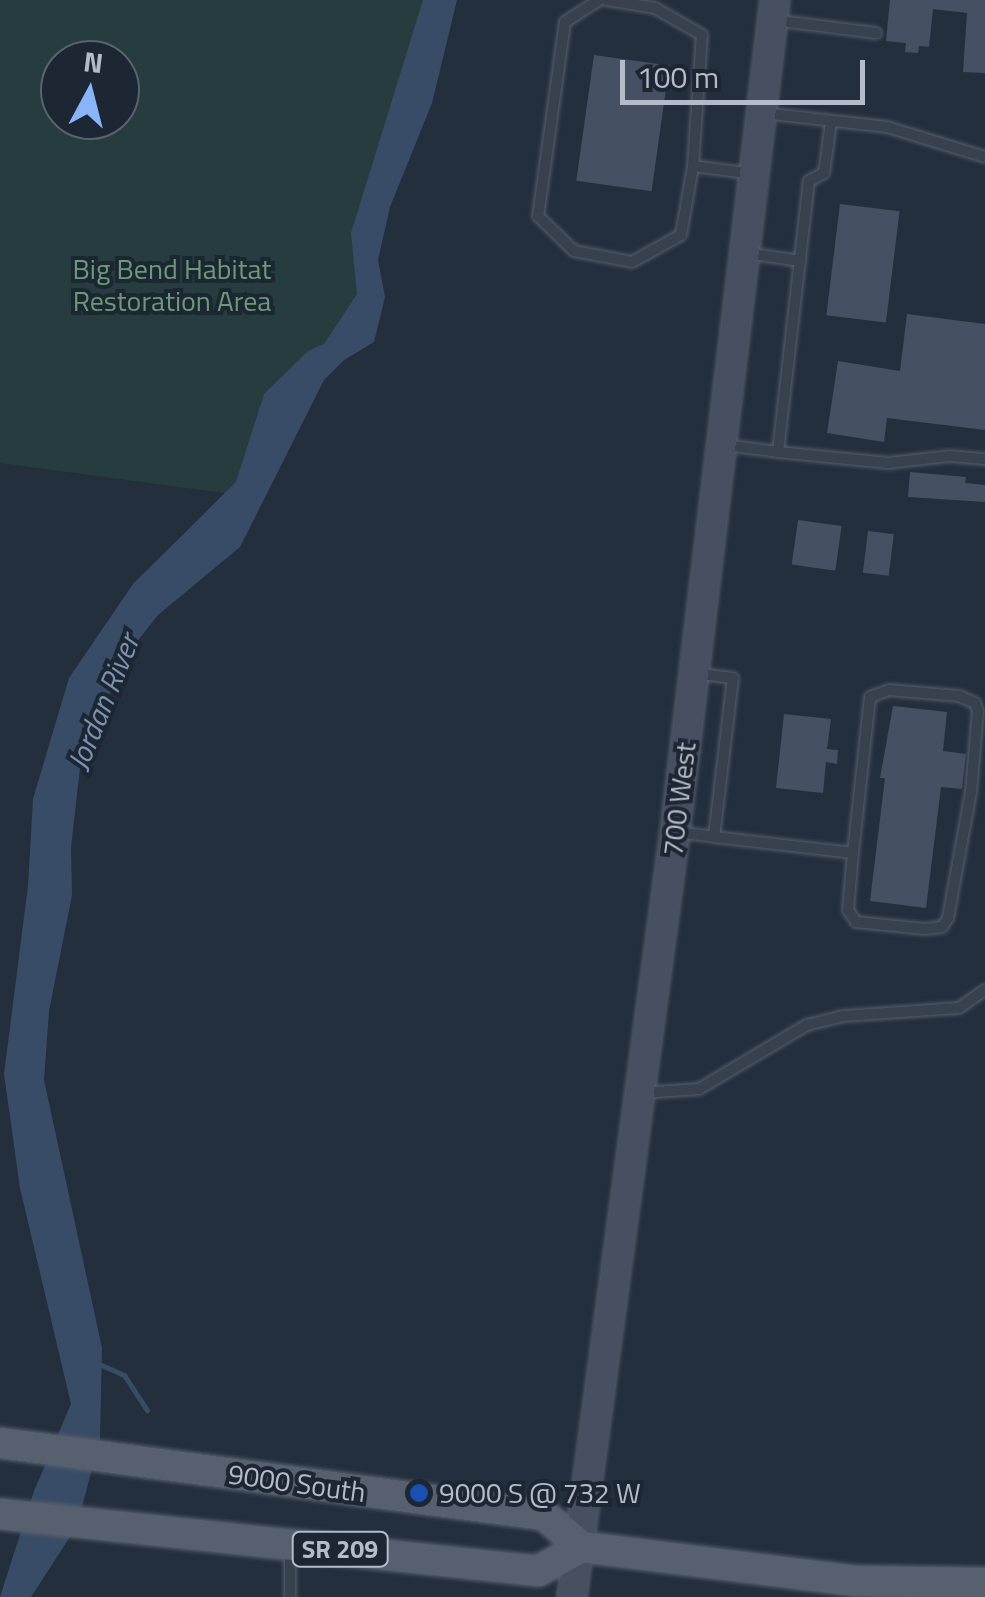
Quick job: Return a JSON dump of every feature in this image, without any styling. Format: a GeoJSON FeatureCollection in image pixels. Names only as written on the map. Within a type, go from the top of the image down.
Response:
{"type":"FeatureCollection","features":[{"type":"Feature","properties":{"kind":"main road","name":"9000 South"},"geometry":{"type":"LineString","coordinates":[[0,1443],[544,1515],[582,1548]]}},
{"type":"Feature","properties":{"kind":"main road","name":"SR 209"},"geometry":{"type":"LineString","coordinates":[[0,1514],[538,1571],[582,1548]]}},
{"type":"Feature","properties":{"kind":"main road"},"geometry":{"type":"LineString","coordinates":[[582,1548],[948,1590],[985,1583]]}},
{"type":"Feature","properties":{"kind":"street","name":"700 West"},"geometry":{"type":"LineString","coordinates":[[572,1597],[582,1548],[642,1093],[774,10]]}},
{"type":"Feature","properties":{"kind":"lane"},"geometry":{"type":"LineString","coordinates":[[603,0],[655,8],[702,34],[693,166],[681,235],[632,262],[574,251],[538,216],[565,22],[603,0]]}},
{"type":"Feature","properties":{"kind":"lane"},"geometry":{"type":"LineString","coordinates":[[774,10],[876,33]]}},
{"type":"Feature","properties":{"kind":"lane"},"geometry":{"type":"LineString","coordinates":[[762,113],[887,127],[985,157]]}},
{"type":"Feature","properties":{"kind":"lane"},"geometry":{"type":"LineString","coordinates":[[778,452],[809,181],[824,173],[832,122]]}},
{"type":"Feature","properties":{"kind":"lane"},"geometry":{"type":"LineString","coordinates":[[693,166],[755,174]]}},
{"type":"Feature","properties":{"kind":"lane"},"geometry":{"type":"LineString","coordinates":[[745,253],[800,261]]}},
{"type":"Feature","properties":{"kind":"lane"},"geometry":{"type":"LineString","coordinates":[[722,444],[888,462],[948,456],[985,458]]}},
{"type":"Feature","properties":{"kind":"lane"},"geometry":{"type":"LineString","coordinates":[[695,673],[733,678],[714,837]]}},
{"type":"Feature","properties":{"kind":"lane"},"geometry":{"type":"LineString","coordinates":[[889,690],[958,696],[975,703],[978,711],[971,792],[948,918],[942,926],[925,930],[856,922],[848,910],[853,853],[870,697],[889,690]]}},
{"type":"Feature","properties":{"kind":"lane"},"geometry":{"type":"LineString","coordinates":[[675,832],[853,853]]}},
{"type":"Feature","properties":{"kind":"lane"},"geometry":{"type":"LineString","coordinates":[[642,1093],[699,1089],[807,1024],[844,1016],[959,1008],[985,990]]}},
{"type":"Feature","properties":{"kind":"lane"},"geometry":{"type":"LineString","coordinates":[[290,1544],[290,1597]]}},
{"type":"Feature","properties":{"kind":"green space","name":"Big Bend Habitat Restoration Area"},"geometry":{"type":"Polygon","coordinates":[[[0,0],[432,0],[357,321],[239,495],[0,463],[0,0]]]}},
{"type":"Feature","properties":{"kind":"water","name":"Jordan River"},"geometry":{"type":"Polygon","coordinates":[[[423,0],[457,0],[432,103],[390,207],[378,260],[385,297],[374,342],[344,360],[324,380],[240,547],[158,615],[124,658],[80,768],[71,847],[72,895],[49,1011],[44,1080],[102,1348],[100,1438],[77,1526],[31,1597],[0,1597],[34,1491],[71,1404],[20,1188],[4,1074],[28,886],[33,799],[69,678],[133,584],[236,482],[264,394],[308,351],[324,344],[357,294],[351,233],[423,0]]]}},
{"type":"Feature","properties":{"kind":"building"},"geometry":{"type":"Polygon","coordinates":[[[890,0],[985,0],[985,73],[963,72],[967,13],[933,9],[929,47],[919,46],[918,53],[905,52],[906,43],[886,41],[890,0]]]}},
{"type":"Feature","properties":{"kind":"building"},"geometry":{"type":"Polygon","coordinates":[[[594,55],[669,66],[652,191],[576,181],[594,55]]]}},
{"type":"Feature","properties":{"kind":"building"},"geometry":{"type":"Polygon","coordinates":[[[840,204],[900,211],[886,322],[826,315],[840,204]]]}},
{"type":"Feature","properties":{"kind":"building"},"geometry":{"type":"Polygon","coordinates":[[[907,314],[985,324],[985,430],[887,418],[884,442],[827,433],[838,361],[900,371],[907,314]]]}},
{"type":"Feature","properties":{"kind":"building"},"geometry":{"type":"Polygon","coordinates":[[[910,472],[966,477],[965,483],[985,485],[985,502],[908,497],[910,472]]]}},
{"type":"Feature","properties":{"kind":"building"},"geometry":{"type":"Polygon","coordinates":[[[798,520],[842,526],[835,571],[792,565],[798,520]]]}},
{"type":"Feature","properties":{"kind":"building"},"geometry":{"type":"Polygon","coordinates":[[[868,531],[894,534],[889,576],[863,573],[868,531]]]}},
{"type":"Feature","properties":{"kind":"building"},"geometry":{"type":"Polygon","coordinates":[[[893,706],[947,712],[943,751],[966,754],[962,789],[941,787],[926,908],[870,901],[885,778],[880,778],[893,706]]]}},
{"type":"Feature","properties":{"kind":"building"},"geometry":{"type":"Polygon","coordinates":[[[784,714],[831,719],[827,749],[838,750],[837,764],[826,762],[823,793],[776,788],[784,714]]]}},
{"type":"Feature","properties":{"kind":"waterway"},"geometry":{"type":"LineString","coordinates":[[97,1363],[124,1375],[147,1410]]}},
{"type":"Feature","properties":{"kind":"place","name":"9000 S @ 732 W"},"geometry":{"type":"Point","coordinates":[419,1493]}}]}
